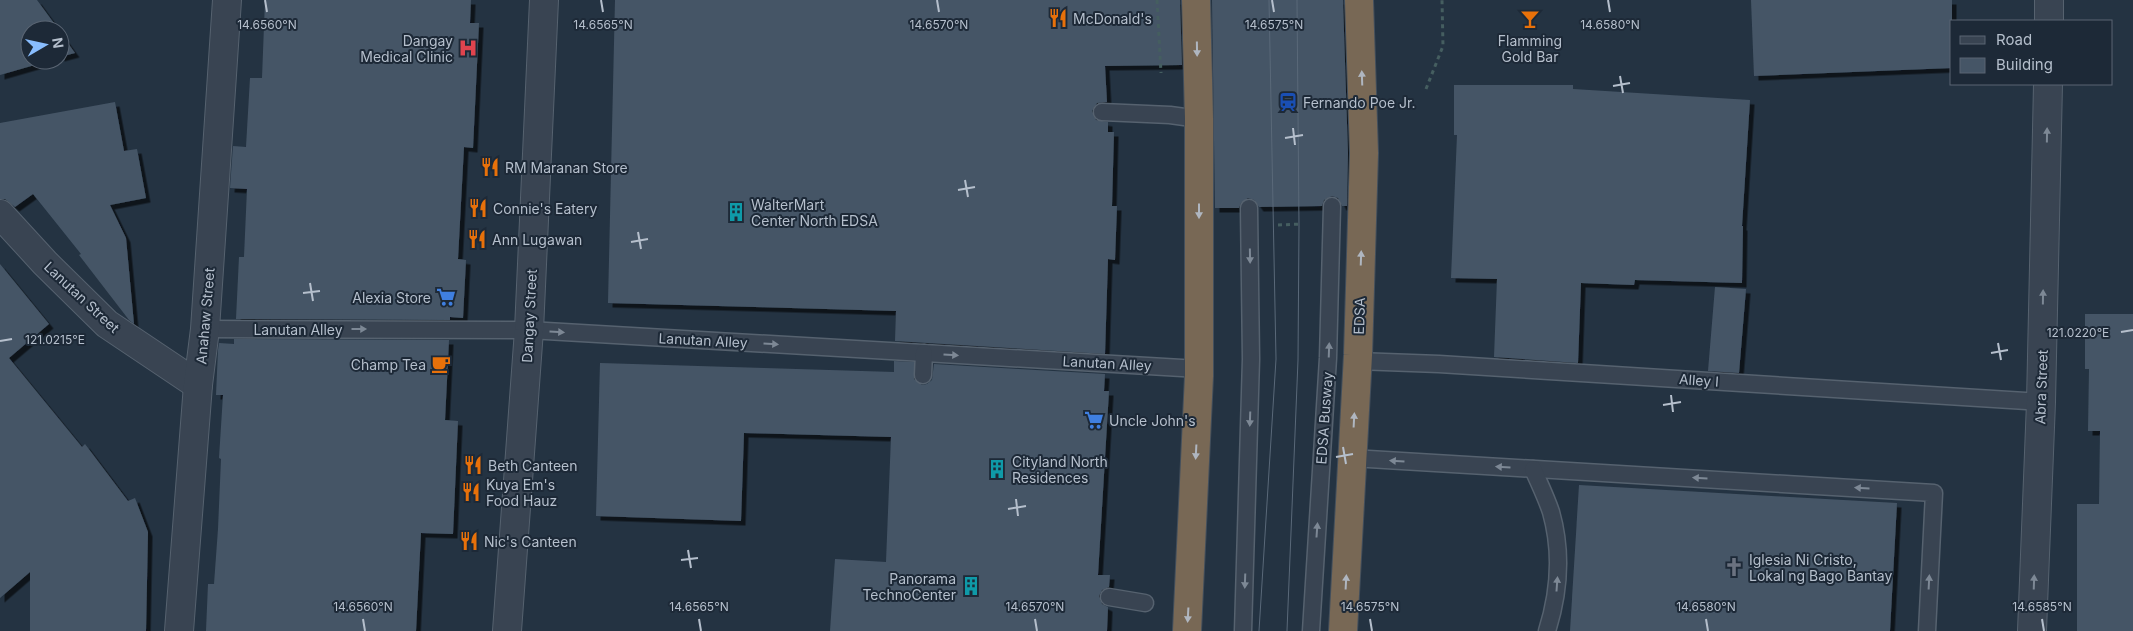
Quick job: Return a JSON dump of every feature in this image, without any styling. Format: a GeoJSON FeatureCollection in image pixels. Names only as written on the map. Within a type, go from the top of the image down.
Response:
{"type":"FeatureCollection","features":[{"type":"Feature","properties":{"kind":"highway"},"geometry":{"type":"LineString","coordinates":[[1188,631],[1199,368],[1199,119],[1196,0]]}},
{"type":"Feature","properties":{"kind":"highway","name":"EDSA"},"geometry":{"type":"LineString","coordinates":[[1344,631],[1357,361],[1364,153],[1359,0]]}},
{"type":"Feature","properties":{"kind":"street","name":"Anahaw Street"},"geometry":{"type":"LineString","coordinates":[[179,631],[198,385],[205,328],[227,0]]}},
{"type":"Feature","properties":{"kind":"street","name":"Dangay Street"},"geometry":{"type":"LineString","coordinates":[[507,631],[528,330],[544,0]]}},
{"type":"Feature","properties":{"kind":"street"},"geometry":{"type":"LineString","coordinates":[[2049,20],[2050,0]]}},
{"type":"Feature","properties":{"kind":"street","name":"Abra Street"},"geometry":{"type":"LineString","coordinates":[[2032,631],[2041,402],[2048,85]]}},
{"type":"Feature","properties":{"kind":"street","name":"Lanutan Street"},"geometry":{"type":"LineString","coordinates":[[0,214],[44,262],[107,324],[198,385]]}},
{"type":"Feature","properties":{"kind":"lane"},"geometry":{"type":"LineString","coordinates":[[1102,112],[1170,115],[1199,119]]}},
{"type":"Feature","properties":{"kind":"lane","name":"EDSA Busway"},"geometry":{"type":"LineString","coordinates":[[1311,631],[1328,358],[1332,206]]}},
{"type":"Feature","properties":{"kind":"lane"},"geometry":{"type":"LineString","coordinates":[[1243,631],[1251,359],[1249,208]]}},
{"type":"Feature","properties":{"kind":"lane","name":"Lanutan Alley"},"geometry":{"type":"LineString","coordinates":[[205,328],[528,330],[1199,368]]}},
{"type":"Feature","properties":{"kind":"lane"},"geometry":{"type":"LineString","coordinates":[[923,375],[924,353]]}},
{"type":"Feature","properties":{"kind":"lane","name":"Alley I"},"geometry":{"type":"LineString","coordinates":[[1357,361],[1439,364],[2041,402]]}},
{"type":"Feature","properties":{"kind":"lane"},"geometry":{"type":"LineString","coordinates":[[1352,458],[1934,492],[1926,631]]}},
{"type":"Feature","properties":{"kind":"lane"},"geometry":{"type":"LineString","coordinates":[[1533,469],[1551,512],[1558,559],[1555,606],[1547,631]]}},
{"type":"Feature","properties":{"kind":"lane"},"geometry":{"type":"LineString","coordinates":[[1108,597],[1145,603]]}},
{"type":"Feature","properties":{"kind":"path"},"geometry":{"type":"LineString","coordinates":[[1157,0],[1159,64]]}},
{"type":"Feature","properties":{"kind":"path"},"geometry":{"type":"LineString","coordinates":[[1426,89],[1443,46],[1442,0]]}},
{"type":"Feature","properties":{"kind":"building"},"geometry":{"type":"Polygon","coordinates":[[[0,0],[37,0],[52,20],[20,20],[20,69],[0,75],[0,0]]]}},
{"type":"Feature","properties":{"kind":"building"},"geometry":{"type":"Polygon","coordinates":[[[265,0],[471,0],[470,23],[479,23],[473,148],[464,147],[458,259],[466,260],[463,318],[450,317],[450,320],[236,319],[239,257],[244,257],[247,189],[230,188],[233,146],[246,147],[250,78],[262,78],[265,0]]]}},
{"type":"Feature","properties":{"kind":"building","name":"WalterMart Center North EDSA"},"geometry":{"type":"Polygon","coordinates":[[[615,0],[1180,0],[1182,65],[1105,66],[1107,102],[1097,103],[1092,111],[1096,120],[1108,122],[1108,132],[1114,132],[1112,206],[1117,206],[1115,260],[1108,259],[1105,354],[895,341],[896,311],[608,303],[615,0]]]}},
{"type":"Feature","properties":{"kind":"building","name":"Fernando Poe Jr."},"geometry":{"type":"Polygon","coordinates":[[[1212,0],[1343,0],[1348,153],[1347,206],[1342,206],[1338,198],[1332,196],[1324,200],[1322,206],[1259,207],[1254,200],[1248,198],[1241,203],[1239,208],[1215,208],[1212,0]]]}},
{"type":"Feature","properties":{"kind":"building"},"geometry":{"type":"Polygon","coordinates":[[[1751,0],[1952,0],[1950,68],[1754,76],[1751,0]]]}},
{"type":"Feature","properties":{"kind":"building"},"geometry":{"type":"Polygon","coordinates":[[[70,46],[75,53],[70,54],[70,46]]]}},
{"type":"Feature","properties":{"kind":"building"},"geometry":{"type":"Polygon","coordinates":[[[1454,85],[1573,85],[1573,89],[1750,100],[1742,226],[1742,283],[1635,280],[1634,285],[1581,283],[1578,363],[1494,357],[1497,279],[1451,278],[1457,135],[1454,135],[1454,85]]]}},
{"type":"Feature","properties":{"kind":"building"},"geometry":{"type":"Polygon","coordinates":[[[115,102],[124,151],[137,149],[146,198],[110,205],[126,238],[134,324],[33,194],[15,207],[5,199],[0,199],[0,123],[115,102]]]}},
{"type":"Feature","properties":{"kind":"building"},"geometry":{"type":"Polygon","coordinates":[[[0,264],[49,324],[9,358],[82,447],[85,444],[128,501],[135,498],[148,532],[146,631],[30,631],[30,572],[0,598],[0,264]]]}},
{"type":"Feature","properties":{"kind":"building"},"geometry":{"type":"Polygon","coordinates":[[[1715,287],[1746,289],[1739,373],[1708,371],[1715,287]]]}},
{"type":"Feature","properties":{"kind":"building"},"geometry":{"type":"Polygon","coordinates":[[[2085,314],[2133,314],[2133,631],[2077,631],[2077,504],[2099,504],[2100,431],[2088,431],[2089,369],[2085,369],[2085,314]]]}},
{"type":"Feature","properties":{"kind":"building"},"geometry":{"type":"Polygon","coordinates":[[[234,339],[449,340],[445,420],[458,421],[453,534],[421,533],[416,631],[206,631],[208,584],[214,584],[221,459],[219,458],[223,395],[216,395],[218,350],[219,343],[234,344],[234,339]]]}},
{"type":"Feature","properties":{"kind":"building"},"geometry":{"type":"Polygon","coordinates":[[[894,361],[914,362],[914,379],[922,385],[932,380],[934,364],[1105,374],[1104,391],[1109,391],[1098,575],[1110,575],[1109,587],[1102,590],[1099,596],[1102,604],[1108,607],[1107,631],[830,631],[835,559],[886,562],[891,437],[744,433],[741,521],[596,516],[600,363],[894,372],[894,361]]]}},
{"type":"Feature","properties":{"kind":"building","name":"Iglesia Ni Cristo, Lokal ng Bago Bantay"},"geometry":{"type":"Polygon","coordinates":[[[1579,485],[1897,503],[1890,631],[1570,631],[1579,485]]]}},
{"type":"Feature","properties":{"kind":"tram line"},"geometry":{"type":"LineString","coordinates":[[1259,631],[1276,359],[1269,0]]}},
{"type":"Feature","properties":{"kind":"tram line"},"geometry":{"type":"LineString","coordinates":[[1287,631],[1298,360],[1297,0]]}},
{"type":"Feature","properties":{"kind":"place","name":"McDonald's"},"geometry":{"type":"Point","coordinates":[1058,18]}},
{"type":"Feature","properties":{"kind":"place","name":"Flamming Gold Bar"},"geometry":{"type":"Point","coordinates":[1530,19]}},
{"type":"Feature","properties":{"kind":"place","name":"Dangay Medical Clinic"},"geometry":{"type":"Point","coordinates":[468,48]}},
{"type":"Feature","properties":{"kind":"place","name":"Fernando Poe Jr."},"geometry":{"type":"Point","coordinates":[1288,102]}},
{"type":"Feature","properties":{"kind":"place","name":"RM Maranan Store"},"geometry":{"type":"Point","coordinates":[490,167]}},
{"type":"Feature","properties":{"kind":"place","name":"Connie's Eatery"},"geometry":{"type":"Point","coordinates":[478,208]}},
{"type":"Feature","properties":{"kind":"place","name":"WalterMart Center North EDSA"},"geometry":{"type":"Point","coordinates":[736,212]}},
{"type":"Feature","properties":{"kind":"place","name":"Ann Lugawan"},"geometry":{"type":"Point","coordinates":[477,239]}},
{"type":"Feature","properties":{"kind":"place","name":"Alexia Store"},"geometry":{"type":"Point","coordinates":[446,297]}},
{"type":"Feature","properties":{"kind":"place","name":"Champ Tea"},"geometry":{"type":"Point","coordinates":[441,364]}},
{"type":"Feature","properties":{"kind":"place","name":"Uncle John's"},"geometry":{"type":"Point","coordinates":[1094,420]}},
{"type":"Feature","properties":{"kind":"place","name":"Beth Canteen"},"geometry":{"type":"Point","coordinates":[473,465]}},
{"type":"Feature","properties":{"kind":"place","name":"Cityland North Residences"},"geometry":{"type":"Point","coordinates":[997,469]}},
{"type":"Feature","properties":{"kind":"place","name":"Kuya Em's Food Hauz"},"geometry":{"type":"Point","coordinates":[471,492]}},
{"type":"Feature","properties":{"kind":"place","name":"Nic's Canteen"},"geometry":{"type":"Point","coordinates":[469,541]}},
{"type":"Feature","properties":{"kind":"place","name":"Iglesia Ni Cristo, Lokal ng Bago Bantay"},"geometry":{"type":"Point","coordinates":[1734,567]}},
{"type":"Feature","properties":{"kind":"place","name":"Panorama TechnoCenter"},"geometry":{"type":"Point","coordinates":[971,586]}}]}
